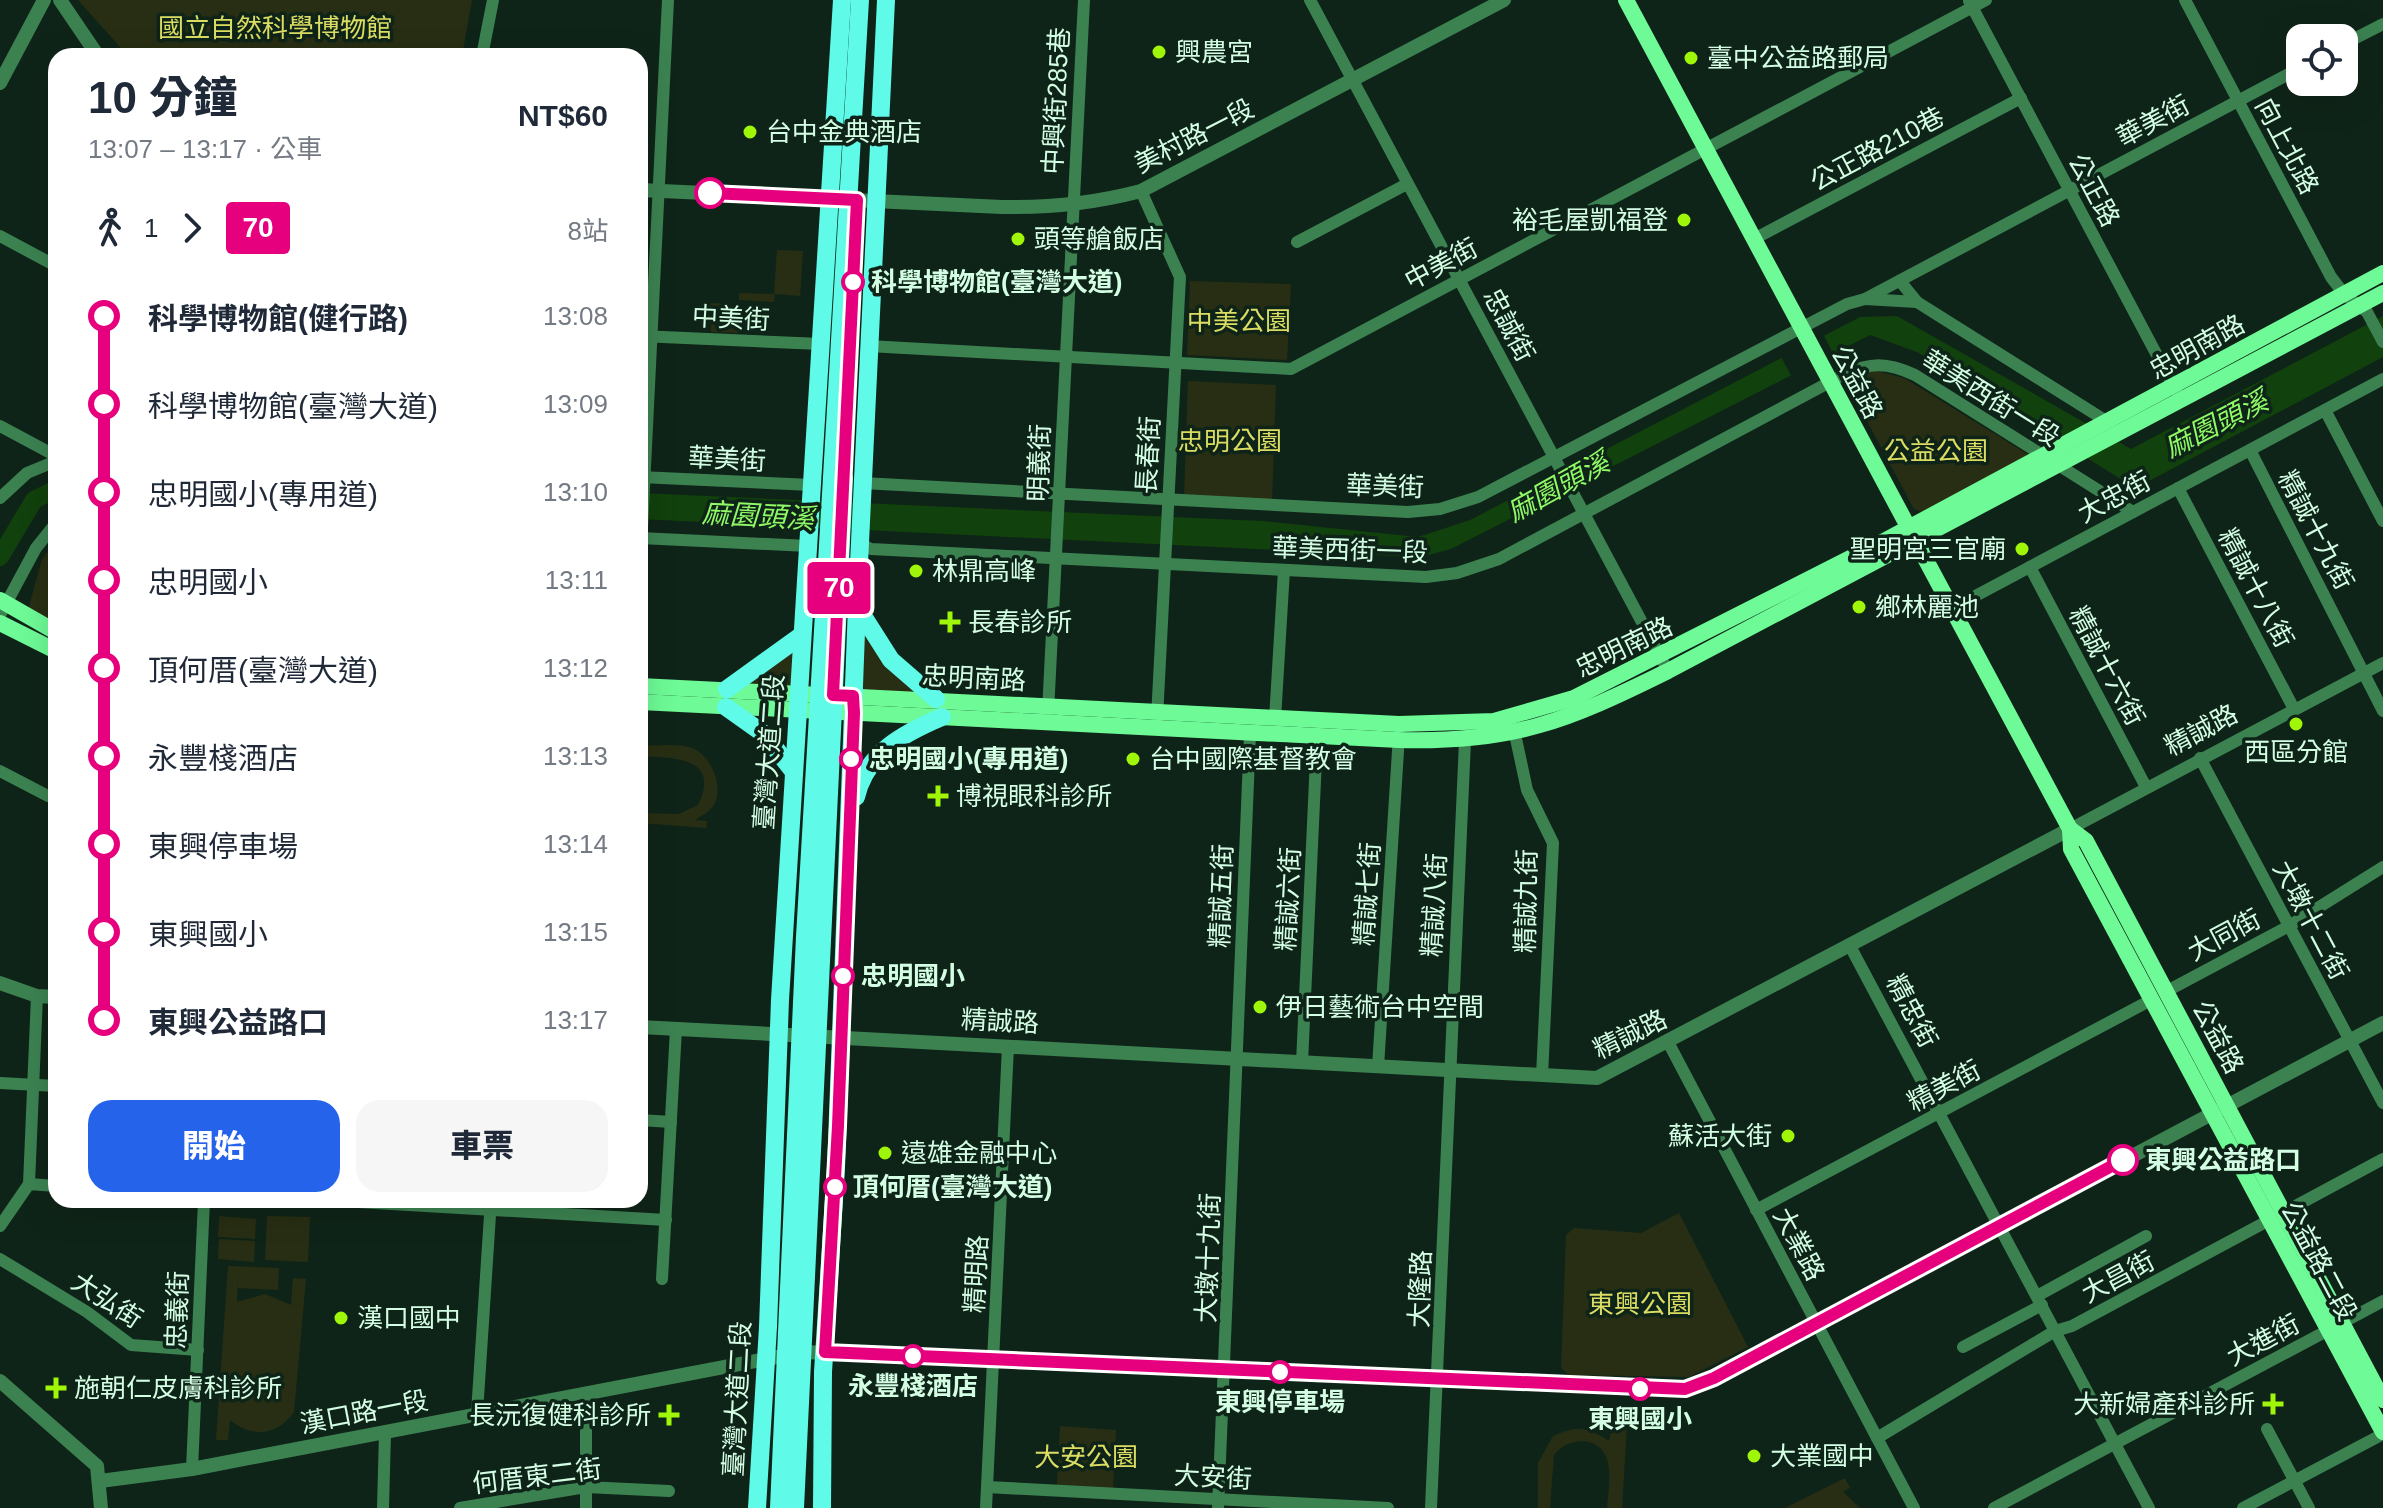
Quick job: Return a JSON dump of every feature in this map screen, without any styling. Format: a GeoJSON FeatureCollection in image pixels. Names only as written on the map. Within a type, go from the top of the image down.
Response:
{"type":"FeatureCollection","features":[{"type":"Feature","properties":{"kind":"main road","name":"臺灣大道二段"},"geometry":{"type":"LineString","coordinates":[[779,1508],[794,1352],[826,703],[843,544],[846,483],[842,0]]}},
{"type":"Feature","properties":{"kind":"main road","name":"臺灣大道二段"},"geometry":{"type":"LineString","coordinates":[[844,199],[860,0]]}},
{"type":"Feature","properties":{"kind":"main road","name":"臺灣大道二段"},"geometry":{"type":"LineString","coordinates":[[757,1508],[779,1034],[821,344],[871,0]]}},
{"type":"Feature","properties":{"kind":"main road","name":"臺灣大道二段"},"geometry":{"type":"LineString","coordinates":[[822,1508],[825,1352],[841,1037],[857,605],[843,544],[846,483],[868,346],[886,0]]}},
{"type":"Feature","properties":{"kind":"main road","name":"公益路"},"geometry":{"type":"LineString","coordinates":[[1626,0],[2070,829],[2086,841],[2167,991],[2220,1109]]}},
{"type":"Feature","properties":{"kind":"main road","name":"忠明南路"},"geometry":{"type":"LineString","coordinates":[[2178,394],[2383,273]]}},
{"type":"Feature","properties":{"kind":"main road","name":"忠明南路"},"geometry":{"type":"LineString","coordinates":[[1157,721],[1275,719],[1465,741],[1515,734],[1582,713],[1664,664],[2113,428],[2178,394],[2363,309],[2383,293]]}},
{"type":"Feature","properties":{"kind":"main road"},"geometry":{"type":"LineString","coordinates":[[2,605],[48,628]]}},
{"type":"Feature","properties":{"kind":"main road"},"geometry":{"type":"LineString","coordinates":[[847,834],[860,779],[872,761],[902,733],[939,708],[891,660],[857,605]]}},
{"type":"Feature","properties":{"kind":"main road"},"geometry":{"type":"LineString","coordinates":[[0,623],[48,647]]}},
{"type":"Feature","properties":{"kind":"main road"},"geometry":{"type":"LineString","coordinates":[[648,702],[726,698],[802,635]]}},
{"type":"Feature","properties":{"kind":"main road","name":"忠明南路"},"geometry":{"type":"LineString","coordinates":[[726,698],[1157,721],[1250,734],[1317,737],[1399,732],[1521,715],[1664,664]]}},
{"type":"Feature","properties":{"kind":"main road"},"geometry":{"type":"LineString","coordinates":[[648,687],[726,698],[764,734],[794,772]]}},
{"type":"Feature","properties":{"kind":"main road","name":"公益路"},"geometry":{"type":"LineString","coordinates":[[2070,829],[2071,849],[2151,1000],[2220,1109]]}},
{"type":"Feature","properties":{"kind":"main road","name":"公益路二段"},"geometry":{"type":"LineString","coordinates":[[2220,1109],[2336,1326],[2383,1400]]}},
{"type":"Feature","properties":{"kind":"main road","name":"公益路二段"},"geometry":{"type":"LineString","coordinates":[[2336,1326],[2383,1433]]}},
{"type":"Feature","properties":{"kind":"main road","name":"臺灣大道二段"},"geometry":{"type":"LineString","coordinates":[[794,1352],[795,1508]]}},
{"type":"Feature","properties":{"kind":"street"},"geometry":{"type":"LineString","coordinates":[[0,83],[44,0]]}},
{"type":"Feature","properties":{"kind":"street"},"geometry":{"type":"LineString","coordinates":[[60,0],[93,48]]}},
{"type":"Feature","properties":{"kind":"street"},"geometry":{"type":"LineString","coordinates":[[484,48],[493,0]]}},
{"type":"Feature","properties":{"kind":"street"},"geometry":{"type":"LineString","coordinates":[[648,310],[668,0]]}},
{"type":"Feature","properties":{"kind":"street","name":"中興街285巷"},"geometry":{"type":"LineString","coordinates":[[1072,205],[1084,0]]}},
{"type":"Feature","properties":{"kind":"street","name":"忠誠街"},"geometry":{"type":"LineString","coordinates":[[1310,0],[1664,664]]}},
{"type":"Feature","properties":{"kind":"street","name":"美村路一段"},"geometry":{"type":"LineString","coordinates":[[648,190],[1002,207],[1072,205],[1141,191],[1504,0]]}},
{"type":"Feature","properties":{"kind":"street","name":"中美街"},"geometry":{"type":"LineString","coordinates":[[868,346],[1291,369],[1706,149],[1970,4],[1986,0]]}},
{"type":"Feature","properties":{"kind":"street","name":"向上北路"},"geometry":{"type":"LineString","coordinates":[[2185,0],[2331,277],[2344,294],[2363,309]]}},
{"type":"Feature","properties":{"kind":"street","name":"公正路"},"geometry":{"type":"LineString","coordinates":[[1970,4],[2178,394]]}},
{"type":"Feature","properties":{"kind":"street"},"geometry":{"type":"LineString","coordinates":[[2358,37],[2383,24]]}},
{"type":"Feature","properties":{"kind":"street","name":"華美街"},"geometry":{"type":"LineString","coordinates":[[846,483],[1168,503],[1408,512],[1440,509],[1478,497],[1555,459],[1847,304],[1865,299],[1900,281],[2286,75]]}},
{"type":"Feature","properties":{"kind":"street","name":"公正路210巷"},"geometry":{"type":"LineString","coordinates":[[1754,239],[2021,98]]}},
{"type":"Feature","properties":{"kind":"street"},"geometry":{"type":"LineString","coordinates":[[1297,242],[1407,184]]}},
{"type":"Feature","properties":{"kind":"street","name":"長春街"},"geometry":{"type":"LineString","coordinates":[[1141,191],[1180,277],[1157,721]]}},
{"type":"Feature","properties":{"kind":"street","name":"明義街"},"geometry":{"type":"LineString","coordinates":[[1048,714],[1072,205]]}},
{"type":"Feature","properties":{"kind":"street"},"geometry":{"type":"LineString","coordinates":[[0,236],[48,262]]}},
{"type":"Feature","properties":{"kind":"street"},"geometry":{"type":"LineString","coordinates":[[1900,281],[1917,302],[2061,391],[2113,428]]}},
{"type":"Feature","properties":{"kind":"street"},"geometry":{"type":"LineString","coordinates":[[1865,299],[1917,302]]}},
{"type":"Feature","properties":{"kind":"street"},"geometry":{"type":"LineString","coordinates":[[2363,309],[2383,342]]}},
{"type":"Feature","properties":{"kind":"street","name":"中美街"},"geometry":{"type":"LineString","coordinates":[[648,336],[821,344]]}},
{"type":"Feature","properties":{"kind":"street","name":"華美西街一段"},"geometry":{"type":"LineString","coordinates":[[843,544],[871,549],[1057,554],[1426,577],[1457,573],[1499,559],[1582,509],[1827,377],[1865,364],[1902,368],[2133,512]]}},
{"type":"Feature","properties":{"kind":"street","name":"大忠街"},"geometry":{"type":"LineString","coordinates":[[1951,609],[2383,379]]}},
{"type":"Feature","properties":{"kind":"street"},"geometry":{"type":"LineString","coordinates":[[2325,410],[2383,521]]}},
{"type":"Feature","properties":{"kind":"street"},"geometry":{"type":"LineString","coordinates":[[0,426],[48,454]]}},
{"type":"Feature","properties":{"kind":"street","name":"精誠十九街"},"geometry":{"type":"LineString","coordinates":[[2250,450],[2383,711]]}},
{"type":"Feature","properties":{"kind":"street"},"geometry":{"type":"LineString","coordinates":[[0,498],[27,473],[48,463]]}},
{"type":"Feature","properties":{"kind":"street","name":"華美街"},"geometry":{"type":"LineString","coordinates":[[648,478],[812,485]]}},
{"type":"Feature","properties":{"kind":"street","name":"精誠十八街"},"geometry":{"type":"LineString","coordinates":[[2178,488],[2294,709]]}},
{"type":"Feature","properties":{"kind":"street"},"geometry":{"type":"LineString","coordinates":[[2,605],[48,533]]}},
{"type":"Feature","properties":{"kind":"street"},"geometry":{"type":"LineString","coordinates":[[648,537],[808,546]]}},
{"type":"Feature","properties":{"kind":"street","name":"精誠十六街"},"geometry":{"type":"LineString","coordinates":[[2030,567],[2146,787]]}},
{"type":"Feature","properties":{"kind":"street"},"geometry":{"type":"LineString","coordinates":[[1275,719],[1284,570]]}},
{"type":"Feature","properties":{"kind":"street","name":"精誠路"},"geometry":{"type":"LineString","coordinates":[[648,1027],[1597,1078],[2383,663]]}},
{"type":"Feature","properties":{"kind":"street","name":"精誠七街"},"geometry":{"type":"LineString","coordinates":[[1378,1067],[1399,732]]}},
{"type":"Feature","properties":{"kind":"street","name":"精誠五街"},"geometry":{"type":"LineString","coordinates":[[1234,1059],[1250,734]]}},
{"type":"Feature","properties":{"kind":"street","name":"精誠九街"},"geometry":{"type":"LineString","coordinates":[[1515,734],[1527,790],[1553,843],[1542,1076]]}},
{"type":"Feature","properties":{"kind":"street","name":"精誠六街"},"geometry":{"type":"LineString","coordinates":[[1302,1063],[1317,737]]}},
{"type":"Feature","properties":{"kind":"street","name":"精誠八街"},"geometry":{"type":"LineString","coordinates":[[1449,1072],[1465,741]]}},
{"type":"Feature","properties":{"kind":"street","name":"大墩十二街"},"geometry":{"type":"LineString","coordinates":[[2200,758],[2383,1103]]}},
{"type":"Feature","properties":{"kind":"street"},"geometry":{"type":"LineString","coordinates":[[0,771],[48,793]]}},
{"type":"Feature","properties":{"kind":"street","name":"大同街"},"geometry":{"type":"LineString","coordinates":[[2167,991],[2289,926],[2383,867]]}},
{"type":"Feature","properties":{"kind":"street","name":"精忠街"},"geometry":{"type":"LineString","coordinates":[[1850,946],[2149,1508]]}},
{"type":"Feature","properties":{"kind":"street"},"geometry":{"type":"LineString","coordinates":[[0,983],[37,996],[48,997]]}},
{"type":"Feature","properties":{"kind":"street","name":"公益路"},"geometry":{"type":"LineString","coordinates":[[2151,1000],[2167,991]]}},
{"type":"Feature","properties":{"kind":"street"},"geometry":{"type":"LineString","coordinates":[[0,1226],[29,1184],[37,996]]}},
{"type":"Feature","properties":{"kind":"street","name":"精美街"},"geometry":{"type":"LineString","coordinates":[[1756,1210],[2151,1000]]}},
{"type":"Feature","properties":{"kind":"street","name":"漢口路一段"},"geometry":{"type":"LineString","coordinates":[[100,1481],[192,1469],[794,1352],[1685,1389],[1714,1378],[2383,1023]]}},
{"type":"Feature","properties":{"kind":"street"},"geometry":{"type":"LineString","coordinates":[[662,1279],[676,1029]]}},
{"type":"Feature","properties":{"kind":"street","name":"大業路"},"geometry":{"type":"LineString","coordinates":[[1668,1042],[1914,1508]]}},
{"type":"Feature","properties":{"kind":"street","name":"精明路"},"geometry":{"type":"LineString","coordinates":[[986,1508],[1008,1046]]}},
{"type":"Feature","properties":{"kind":"street","name":"大墩十九街"},"geometry":{"type":"LineString","coordinates":[[1218,1504],[1238,1069],[1234,1059]]}},
{"type":"Feature","properties":{"kind":"street","name":"大隆路"},"geometry":{"type":"LineString","coordinates":[[1431,1508],[1439,1380],[1449,1072]]}},
{"type":"Feature","properties":{"kind":"street"},"geometry":{"type":"LineString","coordinates":[[0,1083],[48,1086]]}},
{"type":"Feature","properties":{"kind":"street"},"geometry":{"type":"LineString","coordinates":[[648,1121],[671,1122]]}},
{"type":"Feature","properties":{"kind":"street","name":"大昌街"},"geometry":{"type":"LineString","coordinates":[[1877,1438],[2055,1331],[2072,1326],[2383,1159]]}},
{"type":"Feature","properties":{"kind":"street"},"geometry":{"type":"LineString","coordinates":[[29,1184],[48,1185]]}},
{"type":"Feature","properties":{"kind":"street","name":"忠義街"},"geometry":{"type":"LineString","coordinates":[[192,1469],[204,1208]]}},
{"type":"Feature","properties":{"kind":"street"},"geometry":{"type":"LineString","coordinates":[[477,1413],[491,1208]]}},
{"type":"Feature","properties":{"kind":"street"},"geometry":{"type":"LineString","coordinates":[[526,1208],[666,1220]]}},
{"type":"Feature","properties":{"kind":"street"},"geometry":{"type":"LineString","coordinates":[[1963,1347],[2146,1236]]}},
{"type":"Feature","properties":{"kind":"street","name":"大弘街"},"geometry":{"type":"LineString","coordinates":[[0,1259],[87,1312],[131,1345],[198,1350]]}},
{"type":"Feature","properties":{"kind":"street","name":"大進街"},"geometry":{"type":"LineString","coordinates":[[1994,1508],[2383,1301]]}},
{"type":"Feature","properties":{"kind":"street"},"geometry":{"type":"LineString","coordinates":[[0,1381],[97,1466],[101,1508]]}},
{"type":"Feature","properties":{"kind":"street"},"geometry":{"type":"LineString","coordinates":[[586,1394],[586,1508]]}},
{"type":"Feature","properties":{"kind":"street"},"geometry":{"type":"LineString","coordinates":[[2267,1429],[2309,1508]]}},
{"type":"Feature","properties":{"kind":"street"},"geometry":{"type":"LineString","coordinates":[[383,1508],[385,1433]]}},
{"type":"Feature","properties":{"kind":"street"},"geometry":{"type":"LineString","coordinates":[[2243,1508],[2383,1433]]}},
{"type":"Feature","properties":{"kind":"street","name":"何厝東二街"},"geometry":{"type":"LineString","coordinates":[[460,1508],[586,1487],[669,1491]]}},
{"type":"Feature","properties":{"kind":"street","name":"大安街"},"geometry":{"type":"LineString","coordinates":[[987,1487],[1218,1504],[1388,1508]]}},
{"type":"Feature","properties":{"kind":"street"},"geometry":{"type":"LineString","coordinates":[[1095,1508],[1096,1493]]}},
{"type":"Feature","properties":{"kind":"green space","name":"國立自然科學博物館"},"geometry":{"type":"Polygon","coordinates":[[[78,0],[472,0],[463,48],[121,48],[78,0]]]}},
{"type":"Feature","properties":{"kind":"green space"},"geometry":{"type":"Polygon","coordinates":[[[777,250],[803,251],[800,296],[775,294],[774,302],[739,300],[739,293],[774,294],[777,250]]]}},
{"type":"Feature","properties":{"kind":"green space","name":"中美公園"},"geometry":{"type":"Polygon","coordinates":[[[1190,281],[1291,284],[1287,360],[1187,355],[1190,281]]]}},
{"type":"Feature","properties":{"kind":"green space"},"geometry":{"type":"Polygon","coordinates":[[[711,303],[729,304],[739,315],[738,333],[711,332],[711,303]]]}},
{"type":"Feature","properties":{"kind":"green space","name":"公益公園"},"geometry":{"type":"Polygon","coordinates":[[[1865,368],[1904,378],[2029,455],[1922,512],[1914,509],[1844,378],[1865,368]]]}},
{"type":"Feature","properties":{"kind":"green space","name":"忠明公園"},"geometry":{"type":"Polygon","coordinates":[[[1188,381],[1276,385],[1272,500],[1184,497],[1188,381]]]}},
{"type":"Feature","properties":{"kind":"green space"},"geometry":{"type":"Polygon","coordinates":[[[48,551],[48,622],[28,610],[42,559],[48,551]]]}},
{"type":"Feature","properties":{"kind":"green space"},"geometry":{"type":"Polygon","coordinates":[[[859,616],[927,695],[857,692],[859,616]]]}},
{"type":"Feature","properties":{"kind":"green space"},"geometry":{"type":"Polygon","coordinates":[[[799,641],[794,689],[736,687],[799,641]]]}},
{"type":"Feature","properties":{"kind":"green space"},"geometry":{"type":"Polygon","coordinates":[[[648,746],[692,748],[705,757],[714,771],[717,796],[713,806],[695,820],[707,821],[706,828],[648,824],[648,813],[679,814],[698,805],[704,789],[704,777],[699,768],[679,759],[648,757],[648,746]]]}},
{"type":"Feature","properties":{"kind":"green space","name":"東興公園"},"geometry":{"type":"Polygon","coordinates":[[[1679,1213],[1748,1347],[1689,1377],[1569,1375],[1561,1368],[1566,1235],[1574,1228],[1641,1233],[1679,1213]]]}},
{"type":"Feature","properties":{"kind":"green space"},"geometry":{"type":"Polygon","coordinates":[[[219,1216],[256,1219],[255,1239],[218,1237],[219,1216]]]}},
{"type":"Feature","properties":{"kind":"green space"},"geometry":{"type":"Polygon","coordinates":[[[267,1216],[310,1217],[308,1262],[265,1260],[267,1216]]]}},
{"type":"Feature","properties":{"kind":"green space"},"geometry":{"type":"Polygon","coordinates":[[[219,1239],[255,1241],[254,1262],[218,1259],[219,1239]]]}},
{"type":"Feature","properties":{"kind":"green space"},"geometry":{"type":"Polygon","coordinates":[[[228,1266],[279,1268],[278,1290],[238,1288],[238,1280],[237,1302],[265,1294],[291,1305],[293,1278],[306,1279],[294,1412],[280,1426],[264,1432],[247,1430],[230,1420],[228,1440],[216,1440],[228,1266]]]}},
{"type":"Feature","properties":{"kind":"green space","name":"大安公園"},"geometry":{"type":"Polygon","coordinates":[[[1060,1426],[1116,1430],[1113,1489],[1057,1485],[1060,1426]]]}},
{"type":"Feature","properties":{"kind":"green space"},"geometry":{"type":"Polygon","coordinates":[[[1612,1426],[1627,1426],[1622,1508],[1607,1508],[1609,1480],[1605,1454],[1599,1447],[1584,1441],[1568,1444],[1554,1455],[1550,1508],[1538,1508],[1538,1463],[1553,1436],[1582,1429],[1609,1441],[1612,1426]]]}},
{"type":"Feature","properties":{"kind":"green space"},"geometry":{"type":"Polygon","coordinates":[[[1845,1478],[1850,1488],[1843,1492],[1860,1508],[1785,1508],[1845,1478]]]}},
{"type":"Feature","properties":{"kind":"water"},"geometry":{"type":"Polygon","coordinates":[[[1897,316],[2131,449],[2383,316],[2383,357],[2151,480],[2127,483],[1917,352],[1870,335],[1451,549],[1421,557],[648,519],[648,493],[1262,521],[1418,537],[1470,520],[1860,317],[1897,316]]]}},
{"type":"Feature","properties":{"kind":"pier"},"geometry":{"type":"Polygon","coordinates":[[[1822,332],[1835,357],[1793,379],[1780,355],[1822,332]]]}},
{"type":"Feature","properties":{"kind":"waterway","name":"麻園頭溪"},"geometry":{"type":"LineString","coordinates":[[0,557],[34,500],[48,493]]}},
{"type":"Feature","properties":{"kind":"bus line","name":"70"},"geometry":{"type":"LineString","coordinates":[[710,193],[857,200],[833,695],[853,696],[854,713],[838,1126],[825,1352],[1685,1389],[1714,1378],[2123,1160]]}},
{"type":"Feature","properties":{"kind":"place","name":"興農宮"},"geometry":{"type":"Point","coordinates":[1159,52]}},
{"type":"Feature","properties":{"kind":"place","name":"臺中公益路郵局"},"geometry":{"type":"Point","coordinates":[1691,58]}},
{"type":"Feature","properties":{"kind":"place","name":"台中金典酒店"},"geometry":{"type":"Point","coordinates":[750,132]}},
{"type":"Feature","properties":{"kind":"place","name":"裕毛屋凱福登"},"geometry":{"type":"Point","coordinates":[1684,220]}},
{"type":"Feature","properties":{"kind":"place","name":"頭等艙飯店"},"geometry":{"type":"Point","coordinates":[1018,239]}},
{"type":"Feature","properties":{"kind":"place","name":"科學博物館(臺灣大道)"},"geometry":{"type":"Point","coordinates":[853,282]}},
{"type":"Feature","properties":{"kind":"place","name":"聖明宮三官廟"},"geometry":{"type":"Point","coordinates":[2022,549]}},
{"type":"Feature","properties":{"kind":"place","name":"林鼎高峰"},"geometry":{"type":"Point","coordinates":[916,571]}},
{"type":"Feature","properties":{"kind":"place","name":"鄉林麗池"},"geometry":{"type":"Point","coordinates":[1859,607]}},
{"type":"Feature","properties":{"kind":"place","name":"長春診所"},"geometry":{"type":"Point","coordinates":[950,622]}},
{"type":"Feature","properties":{"kind":"place","name":"西區分館"},"geometry":{"type":"Point","coordinates":[2296,724]}},
{"type":"Feature","properties":{"kind":"place","name":"忠明國小(專用道)"},"geometry":{"type":"Point","coordinates":[851,759]}},
{"type":"Feature","properties":{"kind":"place","name":"台中國際基督教會"},"geometry":{"type":"Point","coordinates":[1133,759]}},
{"type":"Feature","properties":{"kind":"place","name":"博視眼科診所"},"geometry":{"type":"Point","coordinates":[938,796]}},
{"type":"Feature","properties":{"kind":"place","name":"忠明國小"},"geometry":{"type":"Point","coordinates":[843,976]}},
{"type":"Feature","properties":{"kind":"place","name":"伊日藝術台中空間"},"geometry":{"type":"Point","coordinates":[1260,1007]}},
{"type":"Feature","properties":{"kind":"place","name":"蘇活大街"},"geometry":{"type":"Point","coordinates":[1788,1136]}},
{"type":"Feature","properties":{"kind":"place","name":"遠雄金融中心"},"geometry":{"type":"Point","coordinates":[885,1153]}},
{"type":"Feature","properties":{"kind":"place","name":"東興公益路口"},"geometry":{"type":"Point","coordinates":[2123,1160]}},
{"type":"Feature","properties":{"kind":"place","name":"頂何厝(臺灣大道)"},"geometry":{"type":"Point","coordinates":[835,1187]}},
{"type":"Feature","properties":{"kind":"place","name":"漢口國中"},"geometry":{"type":"Point","coordinates":[341,1318]}},
{"type":"Feature","properties":{"kind":"place","name":"永豐棧酒店"},"geometry":{"type":"Point","coordinates":[913,1356]}},
{"type":"Feature","properties":{"kind":"place","name":"東興停車場"},"geometry":{"type":"Point","coordinates":[1280,1372]}},
{"type":"Feature","properties":{"kind":"place","name":"施朝仁皮膚科診所"},"geometry":{"type":"Point","coordinates":[56,1388]}},
{"type":"Feature","properties":{"kind":"place","name":"東興國小"},"geometry":{"type":"Point","coordinates":[1640,1389]}},
{"type":"Feature","properties":{"kind":"place","name":"大新婦產科診所"},"geometry":{"type":"Point","coordinates":[2273,1404]}},
{"type":"Feature","properties":{"kind":"place","name":"長沅復健科診所"},"geometry":{"type":"Point","coordinates":[669,1415]}},
{"type":"Feature","properties":{"kind":"place","name":"大業國中"},"geometry":{"type":"Point","coordinates":[1754,1456]}}]}
